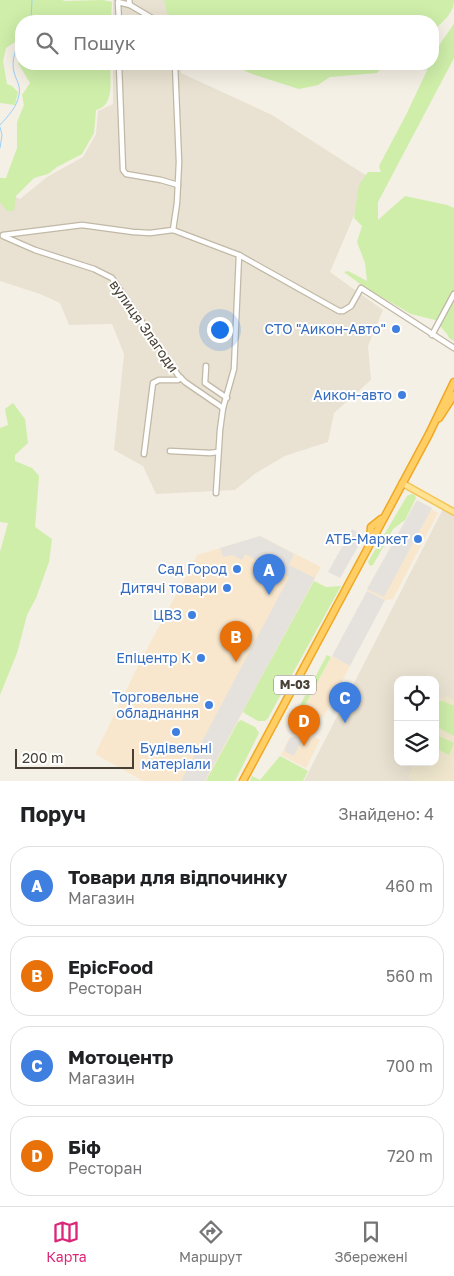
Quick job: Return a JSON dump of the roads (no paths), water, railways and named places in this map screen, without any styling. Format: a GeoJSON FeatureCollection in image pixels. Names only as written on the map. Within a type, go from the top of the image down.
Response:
{"type":"FeatureCollection","features":[{"type":"Feature","properties":{"kind":"highway"},"geometry":{"type":"LineString","coordinates":[[402,483],[429,434],[454,382]]}},
{"type":"Feature","properties":{"kind":"highway"},"geometry":{"type":"LineString","coordinates":[[429,434],[454,395]]}},
{"type":"Feature","properties":{"kind":"highway","name":"М-03"},"geometry":{"type":"LineString","coordinates":[[243,781],[368,548],[371,538],[371,527],[387,512],[402,483]]}},
{"type":"Feature","properties":{"kind":"main road"},"geometry":{"type":"LineString","coordinates":[[402,483],[454,512]]}},
{"type":"Feature","properties":{"kind":"street"},"geometry":{"type":"LineString","coordinates":[[119,15],[118,2],[130,2],[148,15]]}},
{"type":"Feature","properties":{"kind":"street"},"geometry":{"type":"LineString","coordinates":[[119,70],[123,170],[126,174],[178,185]]}},
{"type":"Feature","properties":{"kind":"street"},"geometry":{"type":"LineString","coordinates":[[175,70],[179,162],[178,185],[170,231],[239,254],[338,311],[343,312],[351,306],[360,288],[454,348]]}},
{"type":"Feature","properties":{"kind":"street","name":"вулиця Злагоди"},"geometry":{"type":"LineString","coordinates":[[170,231],[134,232],[82,225],[3,235],[35,250],[94,269],[112,278],[181,378],[223,408]]}},
{"type":"Feature","properties":{"kind":"street"},"geometry":{"type":"LineString","coordinates":[[216,493],[223,408],[234,369],[239,254]]}},
{"type":"Feature","properties":{"kind":"street"},"geometry":{"type":"LineString","coordinates":[[432,335],[454,294]]}},
{"type":"Feature","properties":{"kind":"street"},"geometry":{"type":"LineString","coordinates":[[206,366],[205,383],[227,398]]}},
{"type":"Feature","properties":{"kind":"street"},"geometry":{"type":"LineString","coordinates":[[144,454],[153,383],[159,380],[178,380],[181,378]]}},
{"type":"Feature","properties":{"kind":"street"},"geometry":{"type":"LineString","coordinates":[[170,451],[218,452]]}},
{"type":"Feature","properties":{"kind":"waterway"},"geometry":{"type":"LineString","coordinates":[[31,15],[32,0]]}},
{"type":"Feature","properties":{"kind":"waterway"},"geometry":{"type":"LineString","coordinates":[[0,125],[9,115],[19,95],[19,86],[13,63],[15,54]]}},
{"type":"Feature","properties":{"kind":"waterway"},"geometry":{"type":"LineString","coordinates":[[0,127],[2,135],[0,148]]}},
{"type":"Feature","properties":{"kind":"place","name":"СТО \"Аикон-Авто\""},"geometry":{"type":"Point","coordinates":[396,329]}},
{"type":"Feature","properties":{"kind":"place","name":"Аикон-авто"},"geometry":{"type":"Point","coordinates":[402,395]}},
{"type":"Feature","properties":{"kind":"place","name":"АТБ-Маркет"},"geometry":{"type":"Point","coordinates":[418,539]}},
{"type":"Feature","properties":{"kind":"place","name":"Сад Город"},"geometry":{"type":"Point","coordinates":[237,569]}},
{"type":"Feature","properties":{"kind":"place","name":"Дитячі товари"},"geometry":{"type":"Point","coordinates":[227,588]}},
{"type":"Feature","properties":{"kind":"place","name":"Товари для відпочинку"},"geometry":{"type":"Point","coordinates":[269,595]}},
{"type":"Feature","properties":{"kind":"place","name":"ЦВЗ"},"geometry":{"type":"Point","coordinates":[192,615]}},
{"type":"Feature","properties":{"kind":"place","name":"Епіцентр К"},"geometry":{"type":"Point","coordinates":[201,658]}},
{"type":"Feature","properties":{"kind":"place","name":"EpicFood"},"geometry":{"type":"Point","coordinates":[236,662]}},
{"type":"Feature","properties":{"kind":"place","name":"Торговельне обладнання"},"geometry":{"type":"Point","coordinates":[209,705]}},
{"type":"Feature","properties":{"kind":"place","name":"Мотоцентр"},"geometry":{"type":"Point","coordinates":[345,723]}},
{"type":"Feature","properties":{"kind":"place","name":"Будівельні матеріали"},"geometry":{"type":"Point","coordinates":[176,732]}},
{"type":"Feature","properties":{"kind":"place","name":"Біф"},"geometry":{"type":"Point","coordinates":[304,746]}}]}
